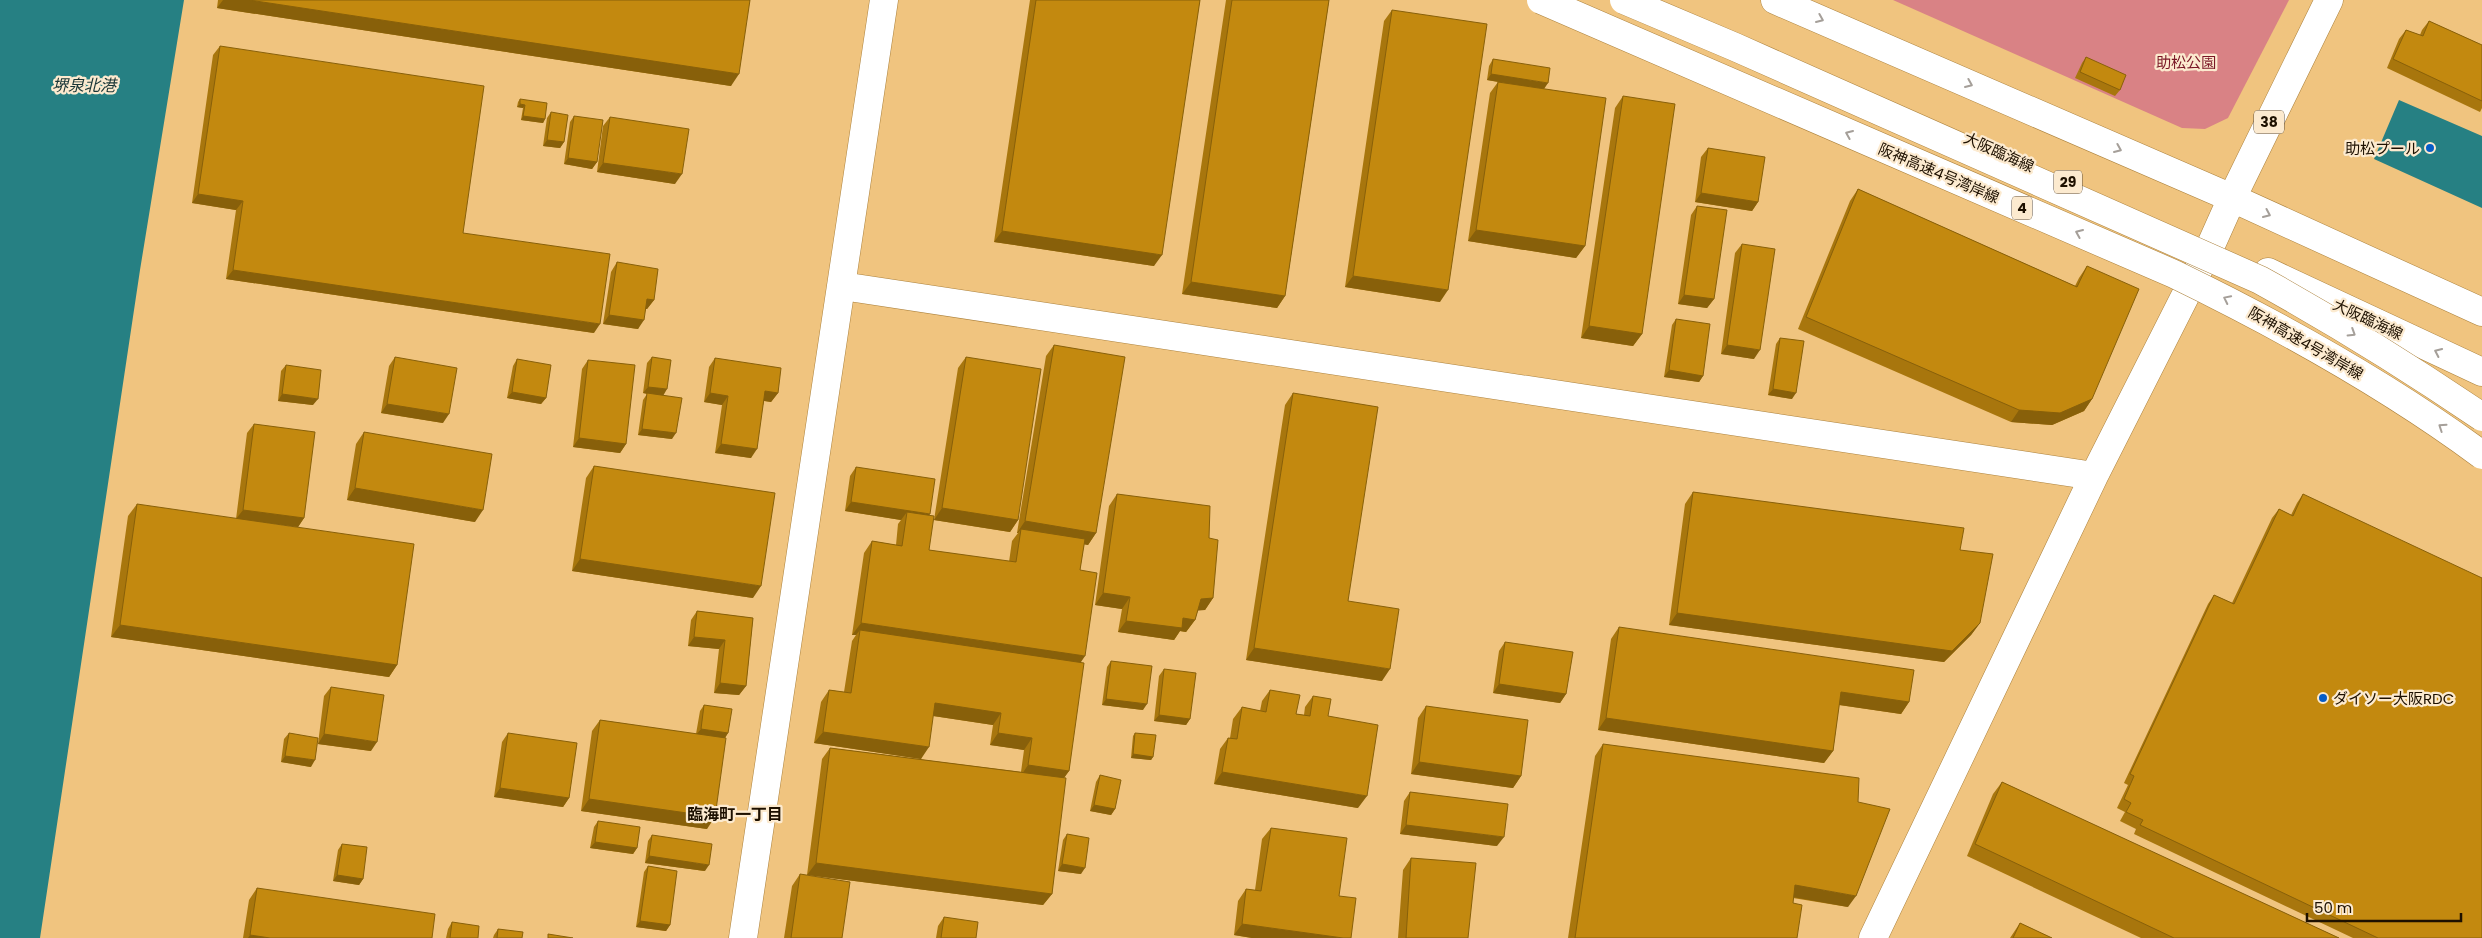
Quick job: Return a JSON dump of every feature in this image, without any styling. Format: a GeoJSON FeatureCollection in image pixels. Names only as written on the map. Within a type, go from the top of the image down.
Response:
{"type":"FeatureCollection","features":[{"type":"Feature","properties":{"kind":"main road"},"geometry":{"type":"LineString","coordinates":[[743,938],[884,0]]}},
{"type":"Feature","properties":{"kind":"main road","name":"阪神高速4号湾岸線"},"geometry":{"type":"LineString","coordinates":[[1541,0],[2174,274],[2251,311],[2327,353],[2482,455]]}},
{"type":"Feature","properties":{"kind":"main road","name":"阪神高速4号湾岸線"},"geometry":{"type":"LineString","coordinates":[[1624,0],[2260,280],[2334,321],[2482,417]]}},
{"type":"Feature","properties":{"kind":"main road","name":"大阪臨海線"},"geometry":{"type":"LineString","coordinates":[[1650,0],[2211,245],[2482,372]]}},
{"type":"Feature","properties":{"kind":"main road"},"geometry":{"type":"LineString","coordinates":[[1775,0],[2232,198],[2482,312]]}},
{"type":"Feature","properties":{"kind":"main road","name":"38"},"geometry":{"type":"LineString","coordinates":[[2211,245],[2329,0]]}},
{"type":"Feature","properties":{"kind":"main road"},"geometry":{"type":"LineString","coordinates":[[1873,938],[2094,476],[2211,245]]}},
{"type":"Feature","properties":{"kind":"main road"},"geometry":{"type":"LineString","coordinates":[[842,286],[2094,476]]}},
{"type":"Feature","properties":{"kind":"green space","name":"助松公園"},"geometry":{"type":"Polygon","coordinates":[[[1893,0],[2289,0],[2228,118],[2205,129],[2182,128],[1893,0]]]}},
{"type":"Feature","properties":{"kind":"water","name":"堺泉北港"},"geometry":{"type":"Polygon","coordinates":[[[0,0],[184,0],[140,270],[40,938],[0,938],[0,0]]]}},
{"type":"Feature","properties":{"kind":"water","name":"助松プール"},"geometry":{"type":"Polygon","coordinates":[[[2399,100],[2482,136],[2482,208],[2374,159],[2399,100]]]}},
{"type":"Feature","properties":{"kind":"building"},"geometry":{"type":"Polygon","coordinates":[[[249,0],[750,0],[739,74],[249,0]]]}},
{"type":"Feature","properties":{"kind":"building"},"geometry":{"type":"Polygon","coordinates":[[[1036,0],[1200,0],[1162,255],[1002,231],[1036,0]]]}},
{"type":"Feature","properties":{"kind":"building"},"geometry":{"type":"Polygon","coordinates":[[[1232,0],[1329,0],[1285,296],[1191,282],[1232,0]]]}},
{"type":"Feature","properties":{"kind":"building"},"geometry":{"type":"Polygon","coordinates":[[[1392,10],[1487,24],[1448,290],[1353,276],[1392,10]]]}},
{"type":"Feature","properties":{"kind":"building"},"geometry":{"type":"Polygon","coordinates":[[[2429,21],[2482,45],[2482,101],[2393,59],[2406,30],[2423,36],[2429,21]]]}},
{"type":"Feature","properties":{"kind":"building"},"geometry":{"type":"Polygon","coordinates":[[[220,46],[484,86],[463,233],[610,254],[600,324],[233,270],[243,201],[198,194],[220,46]]]}},
{"type":"Feature","properties":{"kind":"building"},"geometry":{"type":"Polygon","coordinates":[[[2086,57],[2126,75],[2120,90],[2080,72],[2086,57]]]}},
{"type":"Feature","properties":{"kind":"building"},"geometry":{"type":"Polygon","coordinates":[[[1493,59],[1550,68],[1548,83],[1491,74],[1493,59]]]}},
{"type":"Feature","properties":{"kind":"building"},"geometry":{"type":"Polygon","coordinates":[[[1498,82],[1606,98],[1585,246],[1476,230],[1498,82]]]}},
{"type":"Feature","properties":{"kind":"building"},"geometry":{"type":"Polygon","coordinates":[[[1623,96],[1675,104],[1642,334],[1589,326],[1623,96]]]}},
{"type":"Feature","properties":{"kind":"building"},"geometry":{"type":"Polygon","coordinates":[[[520,99],[547,103],[545,119],[523,116],[525,105],[520,104],[520,99]]]}},
{"type":"Feature","properties":{"kind":"building"},"geometry":{"type":"Polygon","coordinates":[[[551,112],[568,115],[564,142],[547,140],[551,112]]]}},
{"type":"Feature","properties":{"kind":"building"},"geometry":{"type":"Polygon","coordinates":[[[574,116],[603,120],[597,162],[568,158],[574,116]]]}},
{"type":"Feature","properties":{"kind":"building"},"geometry":{"type":"Polygon","coordinates":[[[610,117],[689,129],[682,174],[603,163],[610,117]]]}},
{"type":"Feature","properties":{"kind":"building"},"geometry":{"type":"Polygon","coordinates":[[[1708,148],[1765,157],[1758,202],[1701,193],[1708,148]]]}},
{"type":"Feature","properties":{"kind":"building"},"geometry":{"type":"Polygon","coordinates":[[[1858,189],[2077,287],[2087,266],[2139,289],[2092,399],[2060,413],[2019,410],[1806,317],[1858,189]]]}},
{"type":"Feature","properties":{"kind":"building"},"geometry":{"type":"Polygon","coordinates":[[[1697,206],[1727,210],[1714,299],[1684,295],[1697,206]]]}},
{"type":"Feature","properties":{"kind":"building"},"geometry":{"type":"Polygon","coordinates":[[[1742,244],[1775,249],[1760,350],[1727,345],[1742,244]]]}},
{"type":"Feature","properties":{"kind":"building"},"geometry":{"type":"Polygon","coordinates":[[[617,262],[658,269],[654,300],[647,299],[644,320],[609,315],[617,262]]]}},
{"type":"Feature","properties":{"kind":"building"},"geometry":{"type":"Polygon","coordinates":[[[1676,319],[1710,324],[1703,376],[1669,370],[1676,319]]]}},
{"type":"Feature","properties":{"kind":"building"},"geometry":{"type":"Polygon","coordinates":[[[1780,338],[1804,341],[1796,393],[1773,389],[1780,338]]]}},
{"type":"Feature","properties":{"kind":"building"},"geometry":{"type":"Polygon","coordinates":[[[1054,345],[1125,357],[1096,533],[1025,521],[1054,345]]]}},
{"type":"Feature","properties":{"kind":"building"},"geometry":{"type":"Polygon","coordinates":[[[395,357],[457,368],[449,414],[387,404],[395,357]]]}},
{"type":"Feature","properties":{"kind":"building"},"geometry":{"type":"Polygon","coordinates":[[[652,357],[671,360],[667,389],[648,387],[652,357]]]}},
{"type":"Feature","properties":{"kind":"building"},"geometry":{"type":"Polygon","coordinates":[[[966,357],[1041,369],[1018,520],[942,508],[966,357]]]}},
{"type":"Feature","properties":{"kind":"building"},"geometry":{"type":"Polygon","coordinates":[[[715,358],[781,368],[778,393],[765,391],[757,449],[721,444],[728,396],[710,393],[715,358]]]}},
{"type":"Feature","properties":{"kind":"building"},"geometry":{"type":"Polygon","coordinates":[[[517,359],[551,365],[546,398],[512,392],[517,359]]]}},
{"type":"Feature","properties":{"kind":"building"},"geometry":{"type":"Polygon","coordinates":[[[588,360],[635,365],[626,444],[579,438],[588,360]]]}},
{"type":"Feature","properties":{"kind":"building"},"geometry":{"type":"Polygon","coordinates":[[[286,365],[321,370],[318,399],[282,394],[286,365]]]}},
{"type":"Feature","properties":{"kind":"building"},"geometry":{"type":"Polygon","coordinates":[[[647,393],[682,398],[676,433],[642,429],[647,393]]]}},
{"type":"Feature","properties":{"kind":"building"},"geometry":{"type":"Polygon","coordinates":[[[1293,393],[1378,407],[1348,601],[1399,609],[1390,669],[1254,648],[1293,393]]]}},
{"type":"Feature","properties":{"kind":"building"},"geometry":{"type":"Polygon","coordinates":[[[254,424],[315,432],[304,518],[243,510],[254,424]]]}},
{"type":"Feature","properties":{"kind":"building"},"geometry":{"type":"Polygon","coordinates":[[[364,432],[492,454],[483,510],[355,488],[364,432]]]}},
{"type":"Feature","properties":{"kind":"building"},"geometry":{"type":"Polygon","coordinates":[[[594,466],[775,493],[761,586],[580,559],[594,466]]]}},
{"type":"Feature","properties":{"kind":"building"},"geometry":{"type":"Polygon","coordinates":[[[856,467],[935,479],[930,514],[851,502],[856,467]]]}},
{"type":"Feature","properties":{"kind":"building"},"geometry":{"type":"Polygon","coordinates":[[[1693,492],[1964,528],[1960,550],[1993,554],[1980,623],[1952,651],[1677,613],[1693,492]]]}},
{"type":"Feature","properties":{"kind":"building"},"geometry":{"type":"Polygon","coordinates":[[[1117,494],[1210,506],[1209,538],[1218,540],[1213,598],[1201,599],[1195,620],[1183,618],[1182,628],[1126,621],[1130,597],[1103,593],[1117,494]]]}},
{"type":"Feature","properties":{"kind":"building","name":"ダイソー大阪RDC"},"geometry":{"type":"Polygon","coordinates":[[[2303,494],[2482,578],[2482,938],[2378,938],[2140,825],[2143,820],[2126,812],[2131,803],[2124,799],[2134,776],[2130,774],[2214,595],[2234,604],[2279,509],[2293,516],[2303,494]]]}},
{"type":"Feature","properties":{"kind":"building"},"geometry":{"type":"Polygon","coordinates":[[[137,504],[414,544],[397,665],[120,625],[137,504]]]}},
{"type":"Feature","properties":{"kind":"building"},"geometry":{"type":"Polygon","coordinates":[[[907,512],[934,516],[929,550],[1016,562],[1021,529],[1085,539],[1080,570],[1097,573],[1085,656],[861,623],[872,541],[902,546],[907,512]]]}},
{"type":"Feature","properties":{"kind":"building"},"geometry":{"type":"Polygon","coordinates":[[[697,611],[753,618],[746,686],[720,683],[725,640],[694,637],[697,611]]]}},
{"type":"Feature","properties":{"kind":"building"},"geometry":{"type":"Polygon","coordinates":[[[1619,627],[1914,670],[1909,702],[1841,692],[1833,751],[1606,718],[1619,627]]]}},
{"type":"Feature","properties":{"kind":"building"},"geometry":{"type":"Polygon","coordinates":[[[860,630],[1084,663],[1069,771],[1028,765],[1032,738],[998,733],[1001,713],[935,703],[929,747],[823,732],[829,690],[851,693],[860,630]]]}},
{"type":"Feature","properties":{"kind":"building"},"geometry":{"type":"Polygon","coordinates":[[[1505,642],[1573,652],[1566,694],[1499,684],[1505,642]]]}},
{"type":"Feature","properties":{"kind":"building"},"geometry":{"type":"Polygon","coordinates":[[[1111,661],[1152,666],[1147,704],[1106,699],[1111,661]]]}},
{"type":"Feature","properties":{"kind":"building"},"geometry":{"type":"Polygon","coordinates":[[[1164,669],[1196,673],[1190,719],[1159,715],[1164,669]]]}},
{"type":"Feature","properties":{"kind":"building"},"geometry":{"type":"Polygon","coordinates":[[[331,687],[384,695],[377,742],[324,734],[331,687]]]}},
{"type":"Feature","properties":{"kind":"building"},"geometry":{"type":"Polygon","coordinates":[[[1270,690],[1300,695],[1296,714],[1310,716],[1313,696],[1331,699],[1328,716],[1378,725],[1367,796],[1222,772],[1228,738],[1237,739],[1242,707],[1266,712],[1270,690]]]}},
{"type":"Feature","properties":{"kind":"building"},"geometry":{"type":"Polygon","coordinates":[[[704,705],[732,709],[728,733],[701,729],[704,705]]]}},
{"type":"Feature","properties":{"kind":"building"},"geometry":{"type":"Polygon","coordinates":[[[1426,706],[1528,720],[1521,776],[1419,762],[1426,706]]]}},
{"type":"Feature","properties":{"kind":"building"},"geometry":{"type":"Polygon","coordinates":[[[600,720],[726,738],[715,817],[589,799],[600,720]]]}},
{"type":"Feature","properties":{"kind":"building"},"geometry":{"type":"Polygon","coordinates":[[[289,733],[318,738],[315,760],[285,756],[289,733]]]}},
{"type":"Feature","properties":{"kind":"building"},"geometry":{"type":"Polygon","coordinates":[[[508,733],[577,743],[569,798],[500,788],[508,733]]]}},
{"type":"Feature","properties":{"kind":"building"},"geometry":{"type":"Polygon","coordinates":[[[1135,733],[1156,735],[1153,757],[1133,754],[1135,733]]]}},
{"type":"Feature","properties":{"kind":"building"},"geometry":{"type":"Polygon","coordinates":[[[1603,744],[1859,778],[1858,802],[1890,809],[1856,896],[1795,885],[1793,903],[1802,905],[1797,938],[1575,938],[1603,744]]]}},
{"type":"Feature","properties":{"kind":"building"},"geometry":{"type":"Polygon","coordinates":[[[830,748],[1066,778],[1052,894],[816,863],[830,748]]]}},
{"type":"Feature","properties":{"kind":"building"},"geometry":{"type":"Polygon","coordinates":[[[1100,775],[1121,780],[1115,809],[1094,805],[1100,775]]]}},
{"type":"Feature","properties":{"kind":"building"},"geometry":{"type":"Polygon","coordinates":[[[2002,782],[2339,938],[2174,938],[1975,844],[2002,782]]]}},
{"type":"Feature","properties":{"kind":"building"},"geometry":{"type":"Polygon","coordinates":[[[1410,792],[1508,804],[1504,837],[1406,825],[1410,792]]]}},
{"type":"Feature","properties":{"kind":"building"},"geometry":{"type":"Polygon","coordinates":[[[598,821],[640,827],[637,848],[595,842],[598,821]]]}},
{"type":"Feature","properties":{"kind":"building"},"geometry":{"type":"Polygon","coordinates":[[[1271,828],[1347,838],[1339,896],[1356,898],[1351,938],[1242,924],[1246,889],[1261,891],[1271,828]]]}},
{"type":"Feature","properties":{"kind":"building"},"geometry":{"type":"Polygon","coordinates":[[[1067,834],[1089,838],[1085,868],[1062,864],[1067,834]]]}},
{"type":"Feature","properties":{"kind":"building"},"geometry":{"type":"Polygon","coordinates":[[[652,835],[712,844],[709,865],[649,856],[652,835]]]}},
{"type":"Feature","properties":{"kind":"building"},"geometry":{"type":"Polygon","coordinates":[[[342,844],[367,847],[363,879],[337,875],[342,844]]]}},
{"type":"Feature","properties":{"kind":"building"},"geometry":{"type":"Polygon","coordinates":[[[1411,858],[1476,863],[1468,938],[1406,938],[1411,858]]]}},
{"type":"Feature","properties":{"kind":"building"},"geometry":{"type":"Polygon","coordinates":[[[648,866],[677,871],[670,925],[640,921],[648,866]]]}},
{"type":"Feature","properties":{"kind":"building"},"geometry":{"type":"Polygon","coordinates":[[[800,874],[850,882],[842,938],[791,938],[800,874]]]}},
{"type":"Feature","properties":{"kind":"building"},"geometry":{"type":"Polygon","coordinates":[[[257,888],[435,914],[432,938],[270,938],[250,935],[257,888]]]}},
{"type":"Feature","properties":{"kind":"building"},"geometry":{"type":"Polygon","coordinates":[[[944,917],[978,922],[976,938],[941,938],[944,917]]]}},
{"type":"Feature","properties":{"kind":"building"},"geometry":{"type":"Polygon","coordinates":[[[452,922],[479,926],[478,938],[450,938],[452,922]]]}},
{"type":"Feature","properties":{"kind":"building"},"geometry":{"type":"Polygon","coordinates":[[[2020,923],[2052,938],[2013,938],[2020,923]]]}},
{"type":"Feature","properties":{"kind":"building"},"geometry":{"type":"Polygon","coordinates":[[[498,929],[523,932],[522,938],[497,938],[498,929]]]}},
{"type":"Feature","properties":{"kind":"building"},"geometry":{"type":"Polygon","coordinates":[[[548,934],[573,938],[548,938],[548,934]]]}},
{"type":"Feature","properties":{"kind":"place","name":"助松プール"},"geometry":{"type":"Point","coordinates":[2430,148]}},
{"type":"Feature","properties":{"kind":"place","name":"ダイソー大阪RDC"},"geometry":{"type":"Point","coordinates":[2323,698]}},
{"type":"Feature","properties":{"kind":"district","name":"臨海町一丁目"},"geometry":{"type":"Point","coordinates":[735,814]}}]}
